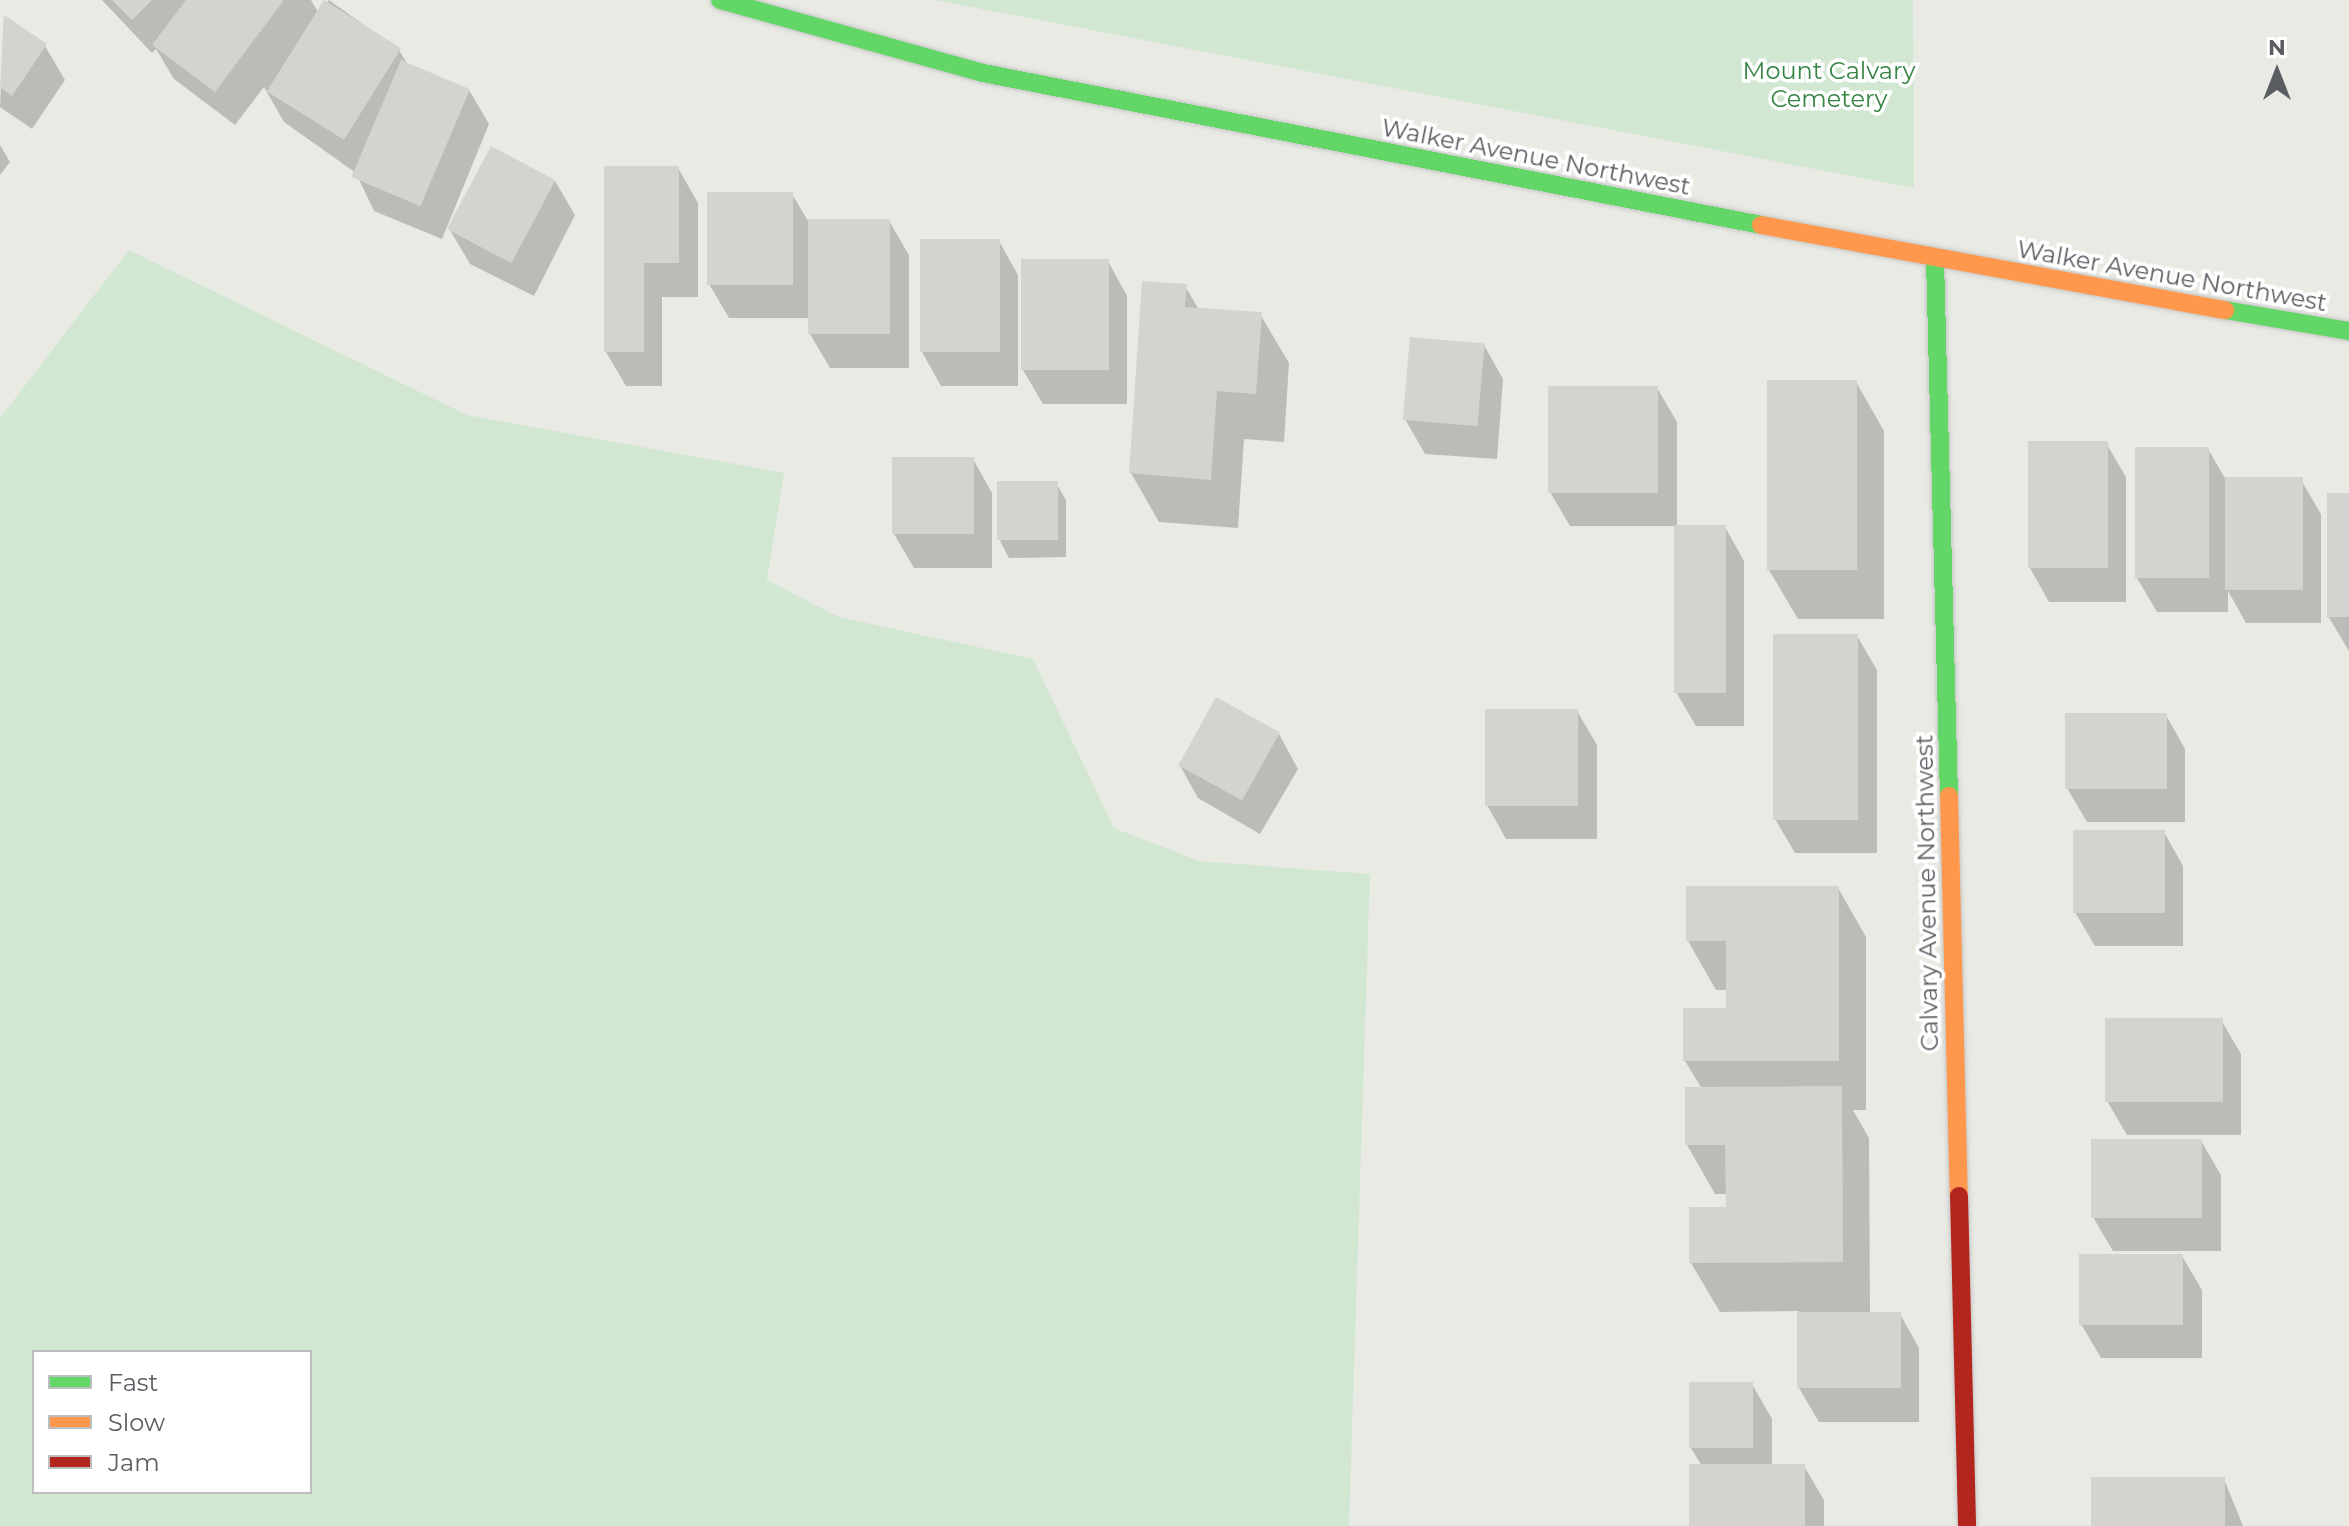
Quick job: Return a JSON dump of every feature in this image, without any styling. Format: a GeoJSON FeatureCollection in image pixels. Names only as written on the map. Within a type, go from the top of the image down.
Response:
{"type":"FeatureCollection","features":[{"type":"Feature","properties":{"kind":"main road","name":"Walker Avenue Northwest"},"geometry":{"type":"LineString","coordinates":[[720,0],[983,73],[1935,259],[2349,331]]}},
{"type":"Feature","properties":{"kind":"main road","name":"Calvary Avenue Northwest"},"geometry":{"type":"LineString","coordinates":[[1935,259],[1967,1526]]}},
{"type":"Feature","properties":{"kind":"green space","name":"Mount Calvary Cemetery"},"geometry":{"type":"Polygon","coordinates":[[[935,0],[1913,0],[1914,188],[935,0]]]}},
{"type":"Feature","properties":{"kind":"green space"},"geometry":{"type":"Polygon","coordinates":[[[129,250],[467,415],[784,473],[767,580],[839,617],[1033,659],[1114,828],[1199,861],[1370,874],[1349,1526],[0,1526],[0,418],[129,250]]]}},
{"type":"Feature","properties":{"kind":"building"},"geometry":{"type":"Polygon","coordinates":[[[112,0],[152,0],[132,20],[112,0]]]}},
{"type":"Feature","properties":{"kind":"building"},"geometry":{"type":"Polygon","coordinates":[[[186,0],[284,0],[215,92],[152,45],[186,0]]]}},
{"type":"Feature","properties":{"kind":"building"},"geometry":{"type":"Polygon","coordinates":[[[324,0],[401,48],[344,140],[267,92],[324,0]]]}},
{"type":"Feature","properties":{"kind":"building"},"geometry":{"type":"Polygon","coordinates":[[[4,15],[47,44],[12,96],[0,87],[4,15]]]}},
{"type":"Feature","properties":{"kind":"building"},"geometry":{"type":"Polygon","coordinates":[[[401,60],[470,89],[420,206],[351,177],[401,60]]]}},
{"type":"Feature","properties":{"kind":"building"},"geometry":{"type":"Polygon","coordinates":[[[491,146],[555,180],[511,263],[447,229],[491,146]]]}},
{"type":"Feature","properties":{"kind":"building"},"geometry":{"type":"Polygon","coordinates":[[[604,166],[679,166],[679,263],[644,263],[644,352],[604,352],[604,166]]]}},
{"type":"Feature","properties":{"kind":"building"},"geometry":{"type":"Polygon","coordinates":[[[707,192],[793,192],[793,285],[707,285],[707,192]]]}},
{"type":"Feature","properties":{"kind":"building"},"geometry":{"type":"Polygon","coordinates":[[[808,219],[890,219],[890,334],[808,334],[808,219]]]}},
{"type":"Feature","properties":{"kind":"building"},"geometry":{"type":"Polygon","coordinates":[[[920,239],[1000,239],[1000,352],[920,352],[920,239]]]}},
{"type":"Feature","properties":{"kind":"building"},"geometry":{"type":"Polygon","coordinates":[[[1021,259],[1109,259],[1109,370],[1021,370],[1021,259]]]}},
{"type":"Feature","properties":{"kind":"building"},"geometry":{"type":"Polygon","coordinates":[[[1142,281],[1187,284],[1185,307],[1262,312],[1256,394],[1217,391],[1211,480],[1129,473],[1142,281]]]}},
{"type":"Feature","properties":{"kind":"building"},"geometry":{"type":"Polygon","coordinates":[[[1410,337],[1485,344],[1477,426],[1403,420],[1410,337]]]}},
{"type":"Feature","properties":{"kind":"building"},"geometry":{"type":"Polygon","coordinates":[[[1767,380],[1857,380],[1857,570],[1767,570],[1767,380]]]}},
{"type":"Feature","properties":{"kind":"building"},"geometry":{"type":"Polygon","coordinates":[[[1548,386],[1658,386],[1658,493],[1548,493],[1548,386]]]}},
{"type":"Feature","properties":{"kind":"building"},"geometry":{"type":"Polygon","coordinates":[[[2028,441],[2108,441],[2108,568],[2028,568],[2028,441]]]}},
{"type":"Feature","properties":{"kind":"building"},"geometry":{"type":"Polygon","coordinates":[[[2135,447],[2209,447],[2209,578],[2135,578],[2135,447]]]}},
{"type":"Feature","properties":{"kind":"building"},"geometry":{"type":"Polygon","coordinates":[[[892,457],[974,457],[974,534],[892,534],[892,457]]]}},
{"type":"Feature","properties":{"kind":"building"},"geometry":{"type":"Polygon","coordinates":[[[2225,477],[2303,477],[2303,590],[2225,590],[2225,477]]]}},
{"type":"Feature","properties":{"kind":"building"},"geometry":{"type":"Polygon","coordinates":[[[997,481],[1058,481],[1058,540],[997,540],[997,481]]]}},
{"type":"Feature","properties":{"kind":"building"},"geometry":{"type":"Polygon","coordinates":[[[2327,493],[2349,493],[2349,617],[2327,617],[2327,493]]]}},
{"type":"Feature","properties":{"kind":"building"},"geometry":{"type":"Polygon","coordinates":[[[1674,525],[1726,525],[1726,693],[1674,693],[1674,525]]]}},
{"type":"Feature","properties":{"kind":"building"},"geometry":{"type":"Polygon","coordinates":[[[1773,634],[1858,634],[1858,820],[1773,820],[1773,634]]]}},
{"type":"Feature","properties":{"kind":"building"},"geometry":{"type":"Polygon","coordinates":[[[1216,697],[1280,732],[1242,801],[1178,765],[1216,697]]]}},
{"type":"Feature","properties":{"kind":"building"},"geometry":{"type":"Polygon","coordinates":[[[1485,709],[1578,709],[1578,806],[1485,806],[1485,709]]]}},
{"type":"Feature","properties":{"kind":"building"},"geometry":{"type":"Polygon","coordinates":[[[2065,713],[2167,713],[2167,789],[2065,789],[2065,713]]]}},
{"type":"Feature","properties":{"kind":"building"},"geometry":{"type":"Polygon","coordinates":[[[2073,830],[2165,830],[2165,913],[2073,913],[2073,830]]]}},
{"type":"Feature","properties":{"kind":"building"},"geometry":{"type":"Polygon","coordinates":[[[1686,886],[1839,886],[1839,1061],[1683,1061],[1683,1008],[1726,1008],[1726,941],[1686,941],[1686,886]]]}},
{"type":"Feature","properties":{"kind":"building"},"geometry":{"type":"Polygon","coordinates":[[[2105,1018],[2223,1018],[2223,1102],[2105,1102],[2105,1018]]]}},
{"type":"Feature","properties":{"kind":"building"},"geometry":{"type":"Polygon","coordinates":[[[1842,1086],[1843,1262],[1689,1263],[1689,1207],[1726,1207],[1725,1145],[1685,1145],[1685,1087],[1842,1086]]]}},
{"type":"Feature","properties":{"kind":"building"},"geometry":{"type":"Polygon","coordinates":[[[2091,1139],[2202,1139],[2202,1218],[2091,1218],[2091,1139]]]}},
{"type":"Feature","properties":{"kind":"building"},"geometry":{"type":"Polygon","coordinates":[[[2079,1254],[2183,1254],[2183,1325],[2079,1325],[2079,1254]]]}},
{"type":"Feature","properties":{"kind":"building"},"geometry":{"type":"Polygon","coordinates":[[[1797,1312],[1901,1312],[1901,1388],[1797,1388],[1797,1312]]]}},
{"type":"Feature","properties":{"kind":"building"},"geometry":{"type":"Polygon","coordinates":[[[1689,1382],[1753,1382],[1753,1448],[1689,1448],[1689,1382]]]}},
{"type":"Feature","properties":{"kind":"building"},"geometry":{"type":"Polygon","coordinates":[[[1689,1464],[1805,1464],[1805,1526],[1689,1526],[1689,1464]]]}},
{"type":"Feature","properties":{"kind":"building"},"geometry":{"type":"Polygon","coordinates":[[[2091,1477],[2225,1477],[2225,1526],[2091,1526],[2091,1477]]]}},
{"type":"Feature","properties":{"kind":"traffic: fast"},"geometry":{"type":"LineString","coordinates":[[720,0],[983,73],[1761,225]]}},
{"type":"Feature","properties":{"kind":"traffic: fast"},"geometry":{"type":"LineString","coordinates":[[1935,259],[1949,796]]}},
{"type":"Feature","properties":{"kind":"traffic: fast"},"geometry":{"type":"LineString","coordinates":[[2225,310],[2349,331]]}},
{"type":"Feature","properties":{"kind":"traffic: slow"},"geometry":{"type":"LineString","coordinates":[[1761,225],[2225,310]]}},
{"type":"Feature","properties":{"kind":"traffic: slow"},"geometry":{"type":"LineString","coordinates":[[1949,796],[1959,1196]]}},
{"type":"Feature","properties":{"kind":"traffic: jam"},"geometry":{"type":"LineString","coordinates":[[1959,1196],[1967,1526]]}}]}
